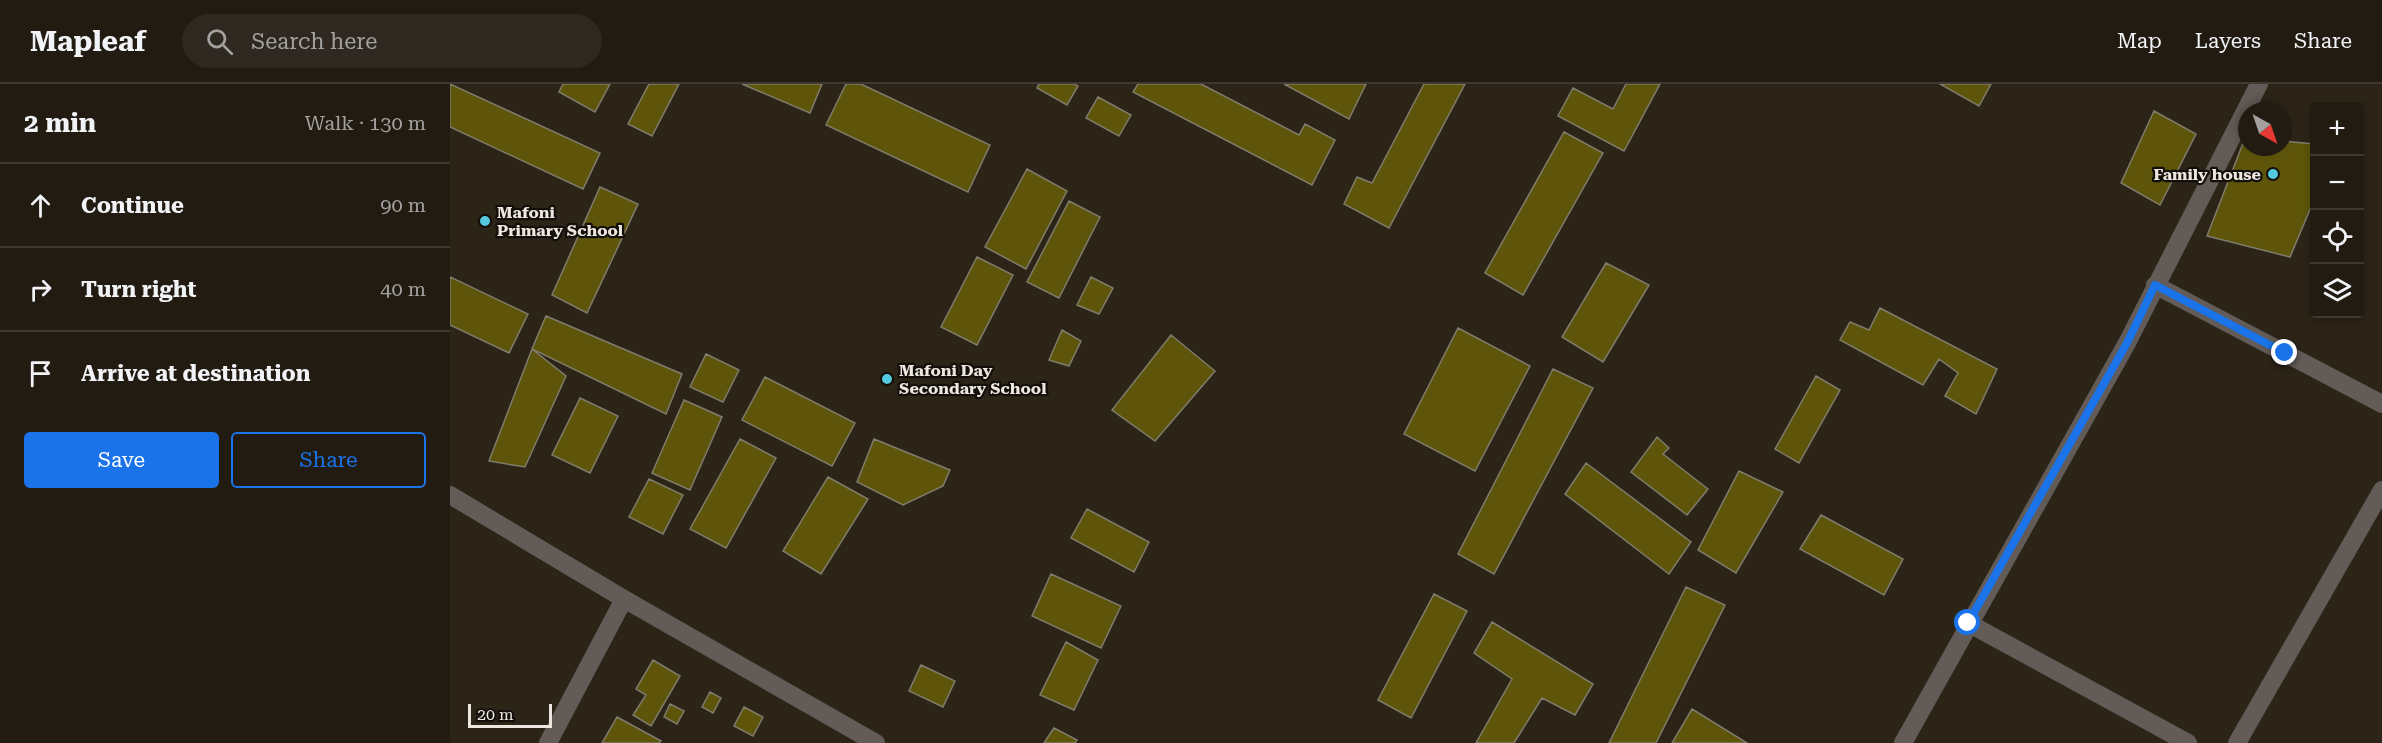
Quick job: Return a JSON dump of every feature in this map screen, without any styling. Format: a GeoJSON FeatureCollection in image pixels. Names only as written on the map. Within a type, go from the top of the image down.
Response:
{"type":"FeatureCollection","features":[{"type":"Feature","properties":{"kind":"street"},"geometry":{"type":"LineString","coordinates":[[1903,743],[1968,623],[2127,343],[2259,84]]}},
{"type":"Feature","properties":{"kind":"street"},"geometry":{"type":"LineString","coordinates":[[2155,285],[2382,404]]}},
{"type":"Feature","properties":{"kind":"street"},"geometry":{"type":"LineString","coordinates":[[2237,743],[2382,490]]}},
{"type":"Feature","properties":{"kind":"street"},"geometry":{"type":"LineString","coordinates":[[450,495],[624,599],[876,743]]}},
{"type":"Feature","properties":{"kind":"street"},"geometry":{"type":"LineString","coordinates":[[548,743],[624,599]]}},
{"type":"Feature","properties":{"kind":"street"},"geometry":{"type":"LineString","coordinates":[[1968,623],[2188,743]]}},
{"type":"Feature","properties":{"kind":"building"},"geometry":{"type":"Polygon","coordinates":[[[450,84],[600,153],[583,189],[450,127],[450,84]]]}},
{"type":"Feature","properties":{"kind":"building"},"geometry":{"type":"Polygon","coordinates":[[[563,84],[610,84],[595,112],[559,92],[563,84]]]}},
{"type":"Feature","properties":{"kind":"building"},"geometry":{"type":"Polygon","coordinates":[[[649,84],[679,84],[652,136],[628,124],[649,84]]]}},
{"type":"Feature","properties":{"kind":"building"},"geometry":{"type":"Polygon","coordinates":[[[742,84],[822,84],[810,113],[742,84]]]}},
{"type":"Feature","properties":{"kind":"building"},"geometry":{"type":"Polygon","coordinates":[[[846,84],[861,84],[990,145],[968,192],[826,125],[846,84]]]}},
{"type":"Feature","properties":{"kind":"building"},"geometry":{"type":"Polygon","coordinates":[[[1039,84],[1078,86],[1067,105],[1037,88],[1039,84]]]}},
{"type":"Feature","properties":{"kind":"building"},"geometry":{"type":"Polygon","coordinates":[[[1138,84],[1201,84],[1299,135],[1305,124],[1335,140],[1312,185],[1133,92],[1138,84]]]}},
{"type":"Feature","properties":{"kind":"building"},"geometry":{"type":"Polygon","coordinates":[[[1284,84],[1366,84],[1349,119],[1284,84]]]}},
{"type":"Feature","properties":{"kind":"building"},"geometry":{"type":"Polygon","coordinates":[[[1424,84],[1465,84],[1389,228],[1344,204],[1357,177],[1372,183],[1424,84]]]}},
{"type":"Feature","properties":{"kind":"building"},"geometry":{"type":"Polygon","coordinates":[[[1626,84],[1660,84],[1624,151],[1558,116],[1573,88],[1613,109],[1626,84]]]}},
{"type":"Feature","properties":{"kind":"building"},"geometry":{"type":"Polygon","coordinates":[[[1940,84],[1991,84],[1979,106],[1940,84]]]}},
{"type":"Feature","properties":{"kind":"building"},"geometry":{"type":"Polygon","coordinates":[[[1098,97],[1131,115],[1119,136],[1086,118],[1098,97]]]}},
{"type":"Feature","properties":{"kind":"building"},"geometry":{"type":"Polygon","coordinates":[[[2154,111],[2196,134],[2160,205],[2121,183],[2154,111]]]}},
{"type":"Feature","properties":{"kind":"building"},"geometry":{"type":"Polygon","coordinates":[[[1564,132],[1603,153],[1523,295],[1485,273],[1564,132]]]}},
{"type":"Feature","properties":{"kind":"building","name":"Family house"},"geometry":{"type":"Polygon","coordinates":[[[2292,142],[2310,144],[2310,210],[2290,257],[2207,236],[2238,156],[2292,156],[2292,142]]]}},
{"type":"Feature","properties":{"kind":"building"},"geometry":{"type":"Polygon","coordinates":[[[1027,169],[1067,191],[1026,269],[985,247],[1027,169]]]}},
{"type":"Feature","properties":{"kind":"building"},"geometry":{"type":"Polygon","coordinates":[[[600,187],[638,204],[587,313],[552,295],[600,187]]]}},
{"type":"Feature","properties":{"kind":"building"},"geometry":{"type":"Polygon","coordinates":[[[1069,201],[1100,217],[1059,298],[1027,282],[1069,201]]]}},
{"type":"Feature","properties":{"kind":"building"},"geometry":{"type":"Polygon","coordinates":[[[977,257],[1013,275],[977,345],[941,327],[977,257]]]}},
{"type":"Feature","properties":{"kind":"building"},"geometry":{"type":"Polygon","coordinates":[[[1606,263],[1649,285],[1603,362],[1562,337],[1606,263]]]}},
{"type":"Feature","properties":{"kind":"building"},"geometry":{"type":"Polygon","coordinates":[[[450,277],[528,314],[509,353],[450,325],[450,277]]]}},
{"type":"Feature","properties":{"kind":"building"},"geometry":{"type":"Polygon","coordinates":[[[1091,277],[1113,288],[1099,314],[1077,305],[1091,277]]]}},
{"type":"Feature","properties":{"kind":"building"},"geometry":{"type":"Polygon","coordinates":[[[1880,308],[1997,369],[1976,414],[1945,396],[1958,373],[1939,359],[1923,385],[1840,340],[1850,322],[1869,330],[1880,308]]]}},
{"type":"Feature","properties":{"kind":"building"},"geometry":{"type":"Polygon","coordinates":[[[546,316],[682,374],[666,414],[532,349],[546,316]]]}},
{"type":"Feature","properties":{"kind":"building"},"geometry":{"type":"Polygon","coordinates":[[[1458,328],[1530,366],[1475,471],[1404,434],[1458,328]]]}},
{"type":"Feature","properties":{"kind":"building"},"geometry":{"type":"Polygon","coordinates":[[[1062,330],[1081,341],[1069,366],[1049,360],[1062,330]]]}},
{"type":"Feature","properties":{"kind":"building"},"geometry":{"type":"Polygon","coordinates":[[[1171,335],[1215,371],[1155,441],[1112,410],[1171,335]]]}},
{"type":"Feature","properties":{"kind":"building"},"geometry":{"type":"Polygon","coordinates":[[[532,349],[566,376],[525,467],[489,461],[532,349]]]}},
{"type":"Feature","properties":{"kind":"building"},"geometry":{"type":"Polygon","coordinates":[[[706,354],[739,370],[723,402],[690,387],[706,354]]]}},
{"type":"Feature","properties":{"kind":"building"},"geometry":{"type":"Polygon","coordinates":[[[1553,369],[1593,388],[1494,574],[1458,554],[1553,369]]]}},
{"type":"Feature","properties":{"kind":"building"},"geometry":{"type":"Polygon","coordinates":[[[1816,376],[1840,390],[1799,463],[1775,449],[1816,376]]]}},
{"type":"Feature","properties":{"kind":"building"},"geometry":{"type":"Polygon","coordinates":[[[765,377],[855,423],[832,466],[742,420],[765,377]]]}},
{"type":"Feature","properties":{"kind":"building"},"geometry":{"type":"Polygon","coordinates":[[[580,398],[618,416],[590,473],[552,455],[580,398]]]}},
{"type":"Feature","properties":{"kind":"building"},"geometry":{"type":"Polygon","coordinates":[[[684,400],[722,417],[690,490],[652,473],[684,400]]]}},
{"type":"Feature","properties":{"kind":"building"},"geometry":{"type":"Polygon","coordinates":[[[1657,437],[1669,448],[1663,454],[1708,489],[1687,515],[1631,472],[1657,437]]]}},
{"type":"Feature","properties":{"kind":"building"},"geometry":{"type":"Polygon","coordinates":[[[740,439],[776,458],[726,548],[690,529],[740,439]]]}},
{"type":"Feature","properties":{"kind":"building"},"geometry":{"type":"Polygon","coordinates":[[[874,439],[950,470],[943,486],[903,505],[857,482],[874,439]]]}},
{"type":"Feature","properties":{"kind":"building"},"geometry":{"type":"Polygon","coordinates":[[[1586,463],[1691,542],[1669,574],[1565,494],[1586,463]]]}},
{"type":"Feature","properties":{"kind":"building"},"geometry":{"type":"Polygon","coordinates":[[[1739,471],[1783,492],[1736,573],[1698,550],[1739,471]]]}},
{"type":"Feature","properties":{"kind":"building"},"geometry":{"type":"Polygon","coordinates":[[[828,477],[868,499],[821,574],[783,551],[828,477]]]}},
{"type":"Feature","properties":{"kind":"building"},"geometry":{"type":"Polygon","coordinates":[[[649,479],[683,495],[663,534],[629,517],[649,479]]]}},
{"type":"Feature","properties":{"kind":"building"},"geometry":{"type":"Polygon","coordinates":[[[1087,509],[1149,542],[1134,572],[1071,538],[1087,509]]]}},
{"type":"Feature","properties":{"kind":"building"},"geometry":{"type":"Polygon","coordinates":[[[1821,515],[1903,559],[1884,595],[1800,549],[1821,515]]]}},
{"type":"Feature","properties":{"kind":"building"},"geometry":{"type":"Polygon","coordinates":[[[1051,574],[1121,606],[1101,648],[1032,616],[1051,574]]]}},
{"type":"Feature","properties":{"kind":"building"},"geometry":{"type":"Polygon","coordinates":[[[1686,587],[1725,605],[1656,743],[1609,743],[1686,587]]]}},
{"type":"Feature","properties":{"kind":"building"},"geometry":{"type":"Polygon","coordinates":[[[1434,594],[1467,611],[1411,718],[1378,700],[1434,594]]]}},
{"type":"Feature","properties":{"kind":"building"},"geometry":{"type":"Polygon","coordinates":[[[1492,622],[1593,684],[1575,715],[1542,698],[1514,743],[1476,743],[1512,679],[1474,653],[1492,622]]]}},
{"type":"Feature","properties":{"kind":"building"},"geometry":{"type":"Polygon","coordinates":[[[1066,642],[1098,660],[1074,710],[1040,695],[1066,642]]]}},
{"type":"Feature","properties":{"kind":"building"},"geometry":{"type":"Polygon","coordinates":[[[653,660],[680,676],[651,726],[633,715],[646,695],[636,689],[653,660]]]}},
{"type":"Feature","properties":{"kind":"building"},"geometry":{"type":"Polygon","coordinates":[[[921,665],[955,681],[943,707],[909,691],[921,665]]]}},
{"type":"Feature","properties":{"kind":"building"},"geometry":{"type":"Polygon","coordinates":[[[710,692],[721,698],[713,713],[702,707],[710,692]]]}},
{"type":"Feature","properties":{"kind":"building"},"geometry":{"type":"Polygon","coordinates":[[[670,704],[684,711],[677,724],[664,717],[670,704]]]}},
{"type":"Feature","properties":{"kind":"building"},"geometry":{"type":"Polygon","coordinates":[[[744,707],[763,717],[753,736],[734,726],[744,707]]]}},
{"type":"Feature","properties":{"kind":"building"},"geometry":{"type":"Polygon","coordinates":[[[1692,709],[1747,743],[1672,743],[1692,709]]]}},
{"type":"Feature","properties":{"kind":"building"},"geometry":{"type":"Polygon","coordinates":[[[617,717],[661,741],[659,743],[602,743],[617,717]]]}},
{"type":"Feature","properties":{"kind":"building"},"geometry":{"type":"Polygon","coordinates":[[[1054,728],[1077,740],[1075,743],[1044,743],[1054,728]]]}},
{"type":"Feature","properties":{"kind":"place","name":"Family house"},"geometry":{"type":"Point","coordinates":[2273,174]}},
{"type":"Feature","properties":{"kind":"place","name":"Mafoni Primary School"},"geometry":{"type":"Point","coordinates":[485,221]}},
{"type":"Feature","properties":{"kind":"place","name":"Mafoni Day Secondary School"},"geometry":{"type":"Point","coordinates":[887,379]}},
{"type":"Feature","properties":{"kind":"route"},"geometry":{"type":"LineString","coordinates":[[1968,623],[2127,343],[2155,285],[2285,353]]}}]}
